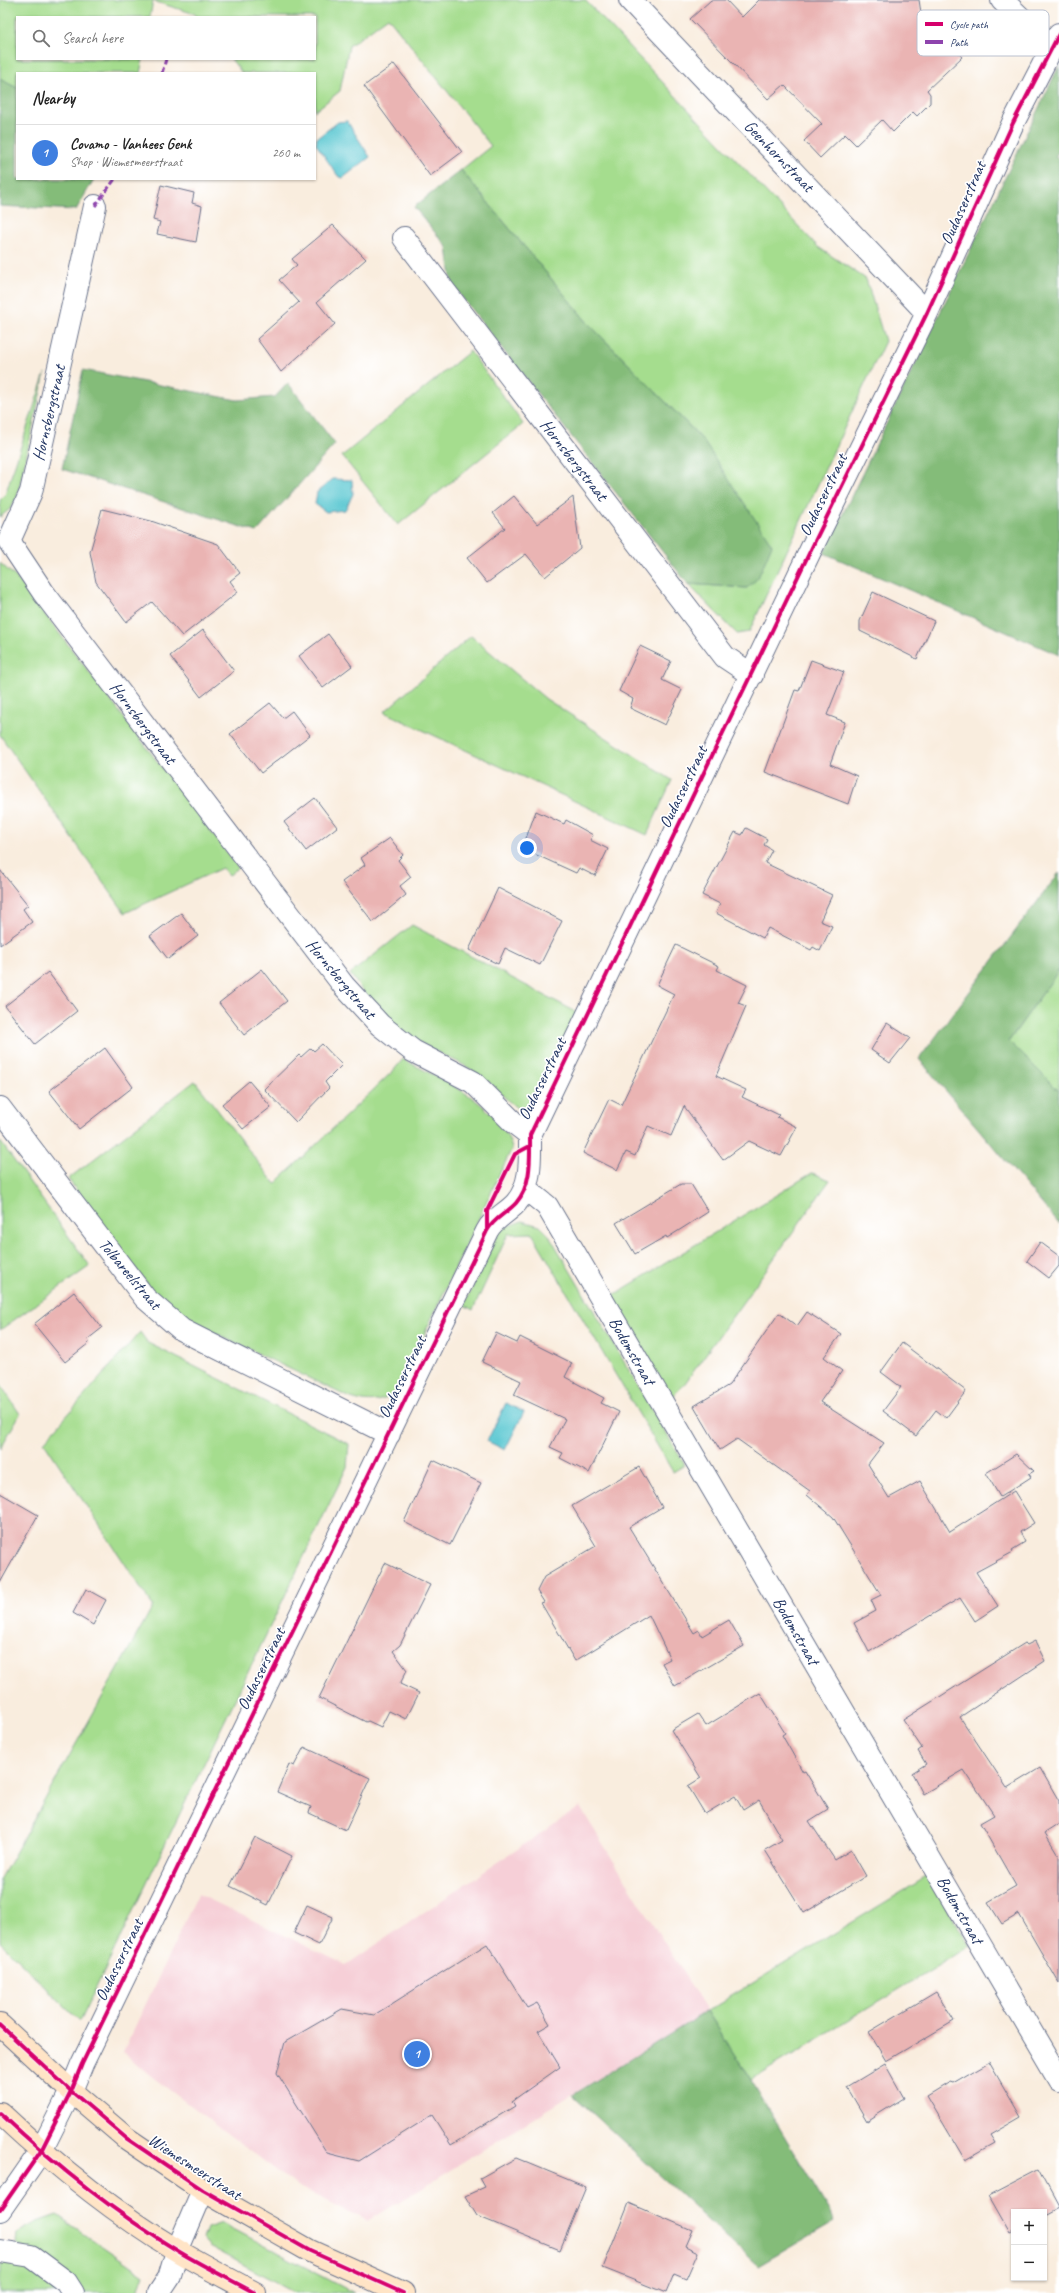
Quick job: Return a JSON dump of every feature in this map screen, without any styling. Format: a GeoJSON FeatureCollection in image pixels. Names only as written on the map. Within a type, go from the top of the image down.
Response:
{"type":"FeatureCollection","features":[{"type":"Feature","properties":{"kind":"main road","name":"Wiemesmeerstraat"},"geometry":{"type":"LineString","coordinates":[[0,2025],[71,2091],[126,2138],[203,2190],[310,2251],[403,2293]]}},
{"type":"Feature","properties":{"kind":"main road"},"geometry":{"type":"LineString","coordinates":[[0,2113],[41,2151],[93,2192],[177,2251],[255,2293]]}},
{"type":"Feature","properties":{"kind":"street","name":"Geenhornstraat"},"geometry":{"type":"LineString","coordinates":[[630,0],[927,313]]}},
{"type":"Feature","properties":{"kind":"street"},"geometry":{"type":"LineString","coordinates":[[1002,0],[1015,10]]}},
{"type":"Feature","properties":{"kind":"street","name":"Oudasserstraat"},"geometry":{"type":"LineString","coordinates":[[1049,54],[1056,41]]}},
{"type":"Feature","properties":{"kind":"street","name":"Oudasserstraat"},"geometry":{"type":"LineString","coordinates":[[0,2210],[41,2151],[71,2091],[82,2064],[489,1227],[516,1203],[526,1189],[529,1167],[530,1135],[927,313],[1013,123],[1048,56]]}},
{"type":"Feature","properties":{"kind":"street","name":"Hornsbergstraat"},"geometry":{"type":"LineString","coordinates":[[95,206],[31,492],[5,541],[344,986],[380,1025],[413,1051],[473,1082],[514,1122],[530,1135]]}},
{"type":"Feature","properties":{"kind":"street","name":"Hornsbergstraat"},"geometry":{"type":"LineString","coordinates":[[404,238],[725,657],[752,675]]}},
{"type":"Feature","properties":{"kind":"street","name":"Tolbareelstraat"},"geometry":{"type":"LineString","coordinates":[[0,1108],[145,1298],[182,1330],[388,1434]]}},
{"type":"Feature","properties":{"kind":"street","name":"Bodemstraat"},"geometry":{"type":"LineString","coordinates":[[526,1189],[546,1206],[1059,2079]]}},
{"type":"Feature","properties":{"kind":"street"},"geometry":{"type":"LineString","coordinates":[[160,2293],[169,2278],[177,2251],[203,2190]]}},
{"type":"Feature","properties":{"kind":"street"},"geometry":{"type":"LineString","coordinates":[[0,2251],[31,2256],[66,2282],[73,2293]]}},
{"type":"Feature","properties":{"kind":"shaded area"},"geometry":{"type":"Polygon","coordinates":[[[580,1807],[707,2011],[368,2221],[297,2186],[151,2076],[123,2052],[198,1894],[346,1965],[580,1807]]]}},
{"type":"Feature","properties":{"kind":"green space"},"geometry":{"type":"Polygon","coordinates":[[[0,0],[585,0],[818,247],[866,279],[885,341],[749,632],[737,634],[688,584],[747,588],[702,439],[587,322],[461,170],[491,146],[388,17],[349,46],[340,91],[316,110],[316,72],[241,72],[232,60],[316,60],[316,16],[196,16],[195,14],[153,1],[150,16],[16,16],[16,60],[143,60],[140,72],[16,72],[16,87],[0,79],[0,0]]]}},
{"type":"Feature","properties":{"kind":"green space"},"geometry":{"type":"Polygon","coordinates":[[[1059,66],[1059,150],[1055,157],[1059,159],[1059,655],[824,553],[1059,66]]]}},
{"type":"Feature","properties":{"kind":"green space"},"geometry":{"type":"Polygon","coordinates":[[[0,79],[16,87],[16,180],[93,180],[76,210],[0,206],[0,79]]]}},
{"type":"Feature","properties":{"kind":"green space"},"geometry":{"type":"Polygon","coordinates":[[[461,170],[587,322],[702,439],[772,545],[758,578],[747,588],[688,584],[452,285],[447,247],[414,207],[461,170]]]}},
{"type":"Feature","properties":{"kind":"green space"},"geometry":{"type":"Polygon","coordinates":[[[470,351],[523,424],[398,525],[342,456],[470,351]]]}},
{"type":"Feature","properties":{"kind":"green space"},"geometry":{"type":"Polygon","coordinates":[[[83,370],[237,400],[275,397],[288,383],[335,444],[257,532],[62,469],[83,370]]]}},
{"type":"Feature","properties":{"kind":"green space"},"geometry":{"type":"Polygon","coordinates":[[[45,373],[17,497],[10,509],[0,517],[0,500],[5,495],[45,373]]]}},
{"type":"Feature","properties":{"kind":"green space"},"geometry":{"type":"Polygon","coordinates":[[[0,563],[17,578],[238,867],[229,876],[222,868],[125,913],[0,735],[0,563]]]}},
{"type":"Feature","properties":{"kind":"green space"},"geometry":{"type":"Polygon","coordinates":[[[471,636],[546,699],[672,780],[647,835],[384,712],[471,636]]]}},
{"type":"Feature","properties":{"kind":"green space"},"geometry":{"type":"Polygon","coordinates":[[[1059,873],[1059,970],[1009,1041],[1059,1091],[1059,1224],[919,1059],[1059,873]]]}},
{"type":"Feature","properties":{"kind":"green space"},"geometry":{"type":"Polygon","coordinates":[[[412,925],[578,1013],[531,1109],[525,1113],[513,1105],[490,1083],[478,1074],[409,1036],[372,1002],[350,974],[412,925]]]}},
{"type":"Feature","properties":{"kind":"green space"},"geometry":{"type":"Polygon","coordinates":[[[1059,970],[1059,1091],[1009,1041],[1059,970]]]}},
{"type":"Feature","properties":{"kind":"green space"},"geometry":{"type":"Polygon","coordinates":[[[403,1059],[451,1084],[482,1105],[495,1118],[505,1132],[512,1148],[396,1394],[378,1401],[367,1402],[348,1397],[178,1315],[163,1305],[68,1179],[195,1081],[275,1184],[394,1070],[403,1059]]]}},
{"type":"Feature","properties":{"kind":"green space"},"geometry":{"type":"Polygon","coordinates":[[[0,1141],[90,1266],[0,1330],[0,1141]]]}},
{"type":"Feature","properties":{"kind":"green space"},"geometry":{"type":"Polygon","coordinates":[[[812,1173],[830,1180],[683,1386],[671,1397],[612,1296],[812,1173]]]}},
{"type":"Feature","properties":{"kind":"green space"},"geometry":{"type":"Polygon","coordinates":[[[522,1221],[540,1226],[549,1235],[685,1465],[673,1472],[532,1233],[508,1234],[473,1310],[464,1305],[498,1233],[503,1228],[522,1221]]]}},
{"type":"Feature","properties":{"kind":"green space"},"geometry":{"type":"Polygon","coordinates":[[[140,1332],[148,1343],[349,1444],[347,1467],[80,2021],[0,1942],[0,1880],[153,1606],[44,1442],[140,1332]]]}},
{"type":"Feature","properties":{"kind":"green space"},"geometry":{"type":"Polygon","coordinates":[[[0,1384],[20,1414],[0,1449],[0,1384]]]}},
{"type":"Feature","properties":{"kind":"green space"},"geometry":{"type":"Polygon","coordinates":[[[928,1876],[970,1946],[751,2080],[707,2011],[928,1876]]]}},
{"type":"Feature","properties":{"kind":"green space"},"geometry":{"type":"Polygon","coordinates":[[[707,2011],[751,2080],[835,2221],[758,2266],[573,2095],[707,2011]]]}},
{"type":"Feature","properties":{"kind":"green space"},"geometry":{"type":"Polygon","coordinates":[[[57,2215],[144,2275],[137,2293],[83,2293],[16,2243],[17,2233],[37,2222],[57,2215]]]}},
{"type":"Feature","properties":{"kind":"green space"},"geometry":{"type":"Polygon","coordinates":[[[222,2223],[354,2293],[296,2293],[209,2246],[203,2239],[207,2228],[222,2223]]]}},
{"type":"Feature","properties":{"kind":"green space"},"geometry":{"type":"Polygon","coordinates":[[[0,2261],[25,2268],[46,2281],[59,2293],[0,2293],[0,2261]]]}},
{"type":"Feature","properties":{"kind":"water"},"geometry":{"type":"Polygon","coordinates":[[[347,121],[370,157],[343,178],[338,176],[316,144],[317,138],[338,122],[347,121]]]}},
{"type":"Feature","properties":{"kind":"water"},"geometry":{"type":"Polygon","coordinates":[[[333,479],[352,480],[353,494],[345,510],[326,512],[315,504],[317,492],[333,479]]]}},
{"type":"Feature","properties":{"kind":"water"},"geometry":{"type":"Polygon","coordinates":[[[506,1403],[524,1412],[505,1450],[487,1441],[506,1403]]]}},
{"type":"Feature","properties":{"kind":"building"},"geometry":{"type":"Polygon","coordinates":[[[711,0],[726,0],[742,17],[759,0],[919,0],[921,10],[917,10],[917,56],[962,57],[927,90],[930,94],[930,103],[917,116],[913,112],[893,132],[882,120],[856,145],[845,134],[820,158],[804,141],[822,124],[784,85],[768,99],[690,19],[711,0]]]}},
{"type":"Feature","properties":{"kind":"building"},"geometry":{"type":"Polygon","coordinates":[[[394,64],[462,152],[430,176],[364,86],[394,64]]]}},
{"type":"Feature","properties":{"kind":"building"},"geometry":{"type":"Polygon","coordinates":[[[161,185],[194,193],[192,203],[202,206],[196,242],[157,234],[160,222],[153,220],[161,185]]]}},
{"type":"Feature","properties":{"kind":"building"},"geometry":{"type":"Polygon","coordinates":[[[333,225],[366,259],[317,302],[335,324],[281,372],[257,339],[299,302],[279,280],[297,265],[292,259],[333,225]]]}},
{"type":"Feature","properties":{"kind":"building"},"geometry":{"type":"Polygon","coordinates":[[[514,496],[537,524],[573,497],[580,548],[545,577],[526,554],[487,583],[467,558],[505,528],[493,513],[514,496]]]}},
{"type":"Feature","properties":{"kind":"building"},"geometry":{"type":"Polygon","coordinates":[[[102,509],[151,521],[218,544],[240,573],[230,581],[238,592],[182,636],[152,602],[126,622],[96,582],[90,552],[102,509]]]}},
{"type":"Feature","properties":{"kind":"building"},"geometry":{"type":"Polygon","coordinates":[[[873,592],[934,621],[917,659],[860,631],[860,621],[873,592]]]}},
{"type":"Feature","properties":{"kind":"building"},"geometry":{"type":"Polygon","coordinates":[[[203,630],[234,671],[201,697],[170,656],[203,630]]]}},
{"type":"Feature","properties":{"kind":"building"},"geometry":{"type":"Polygon","coordinates":[[[328,634],[352,666],[323,688],[299,656],[328,634]]]}},
{"type":"Feature","properties":{"kind":"building"},"geometry":{"type":"Polygon","coordinates":[[[640,646],[671,661],[662,680],[682,690],[665,725],[630,708],[633,699],[619,691],[640,646]]]}},
{"type":"Feature","properties":{"kind":"building"},"geometry":{"type":"Polygon","coordinates":[[[811,660],[844,672],[827,715],[845,722],[830,764],[857,776],[848,804],[765,772],[795,690],[799,691],[811,660]]]}},
{"type":"Feature","properties":{"kind":"building"},"geometry":{"type":"Polygon","coordinates":[[[270,703],[283,718],[292,711],[310,735],[261,773],[230,734],[270,703]]]}},
{"type":"Feature","properties":{"kind":"building"},"geometry":{"type":"Polygon","coordinates":[[[315,798],[337,827],[306,851],[284,822],[315,798]]]}},
{"type":"Feature","properties":{"kind":"building"},"geometry":{"type":"Polygon","coordinates":[[[536,811],[564,824],[566,820],[593,835],[590,840],[608,849],[595,876],[579,868],[576,873],[530,852],[525,841],[536,811]]]}},
{"type":"Feature","properties":{"kind":"building"},"geometry":{"type":"Polygon","coordinates":[[[746,828],[767,839],[764,845],[772,850],[765,863],[832,895],[820,921],[832,926],[820,951],[813,947],[811,950],[768,928],[763,938],[716,913],[720,904],[702,895],[735,832],[742,835],[746,828]]]}},
{"type":"Feature","properties":{"kind":"building"},"geometry":{"type":"Polygon","coordinates":[[[390,838],[403,855],[398,860],[411,877],[400,886],[406,895],[373,922],[342,882],[365,865],[361,858],[390,838]]]}},
{"type":"Feature","properties":{"kind":"building"},"geometry":{"type":"Polygon","coordinates":[[[0,870],[28,905],[23,909],[32,922],[0,945],[0,870]]]}},
{"type":"Feature","properties":{"kind":"building"},"geometry":{"type":"Polygon","coordinates":[[[498,888],[562,921],[540,965],[505,948],[498,964],[469,950],[498,888]]]}},
{"type":"Feature","properties":{"kind":"building"},"geometry":{"type":"Polygon","coordinates":[[[181,913],[198,936],[168,959],[150,936],[181,913]]]}},
{"type":"Feature","properties":{"kind":"building"},"geometry":{"type":"Polygon","coordinates":[[[676,945],[719,966],[717,970],[747,985],[738,1003],[746,1006],[716,1076],[746,1090],[742,1097],[779,1115],[777,1117],[797,1127],[781,1156],[749,1141],[723,1160],[684,1106],[671,1136],[648,1126],[635,1156],[626,1152],[617,1170],[583,1153],[609,1099],[621,1105],[674,994],[657,985],[676,945]]]}},
{"type":"Feature","properties":{"kind":"building"},"geometry":{"type":"Polygon","coordinates":[[[262,969],[287,1001],[244,1035],[219,1003],[262,969]]]}},
{"type":"Feature","properties":{"kind":"building"},"geometry":{"type":"Polygon","coordinates":[[[48,972],[77,1011],[35,1044],[5,1006],[48,972]]]}},
{"type":"Feature","properties":{"kind":"building"},"geometry":{"type":"Polygon","coordinates":[[[887,1023],[910,1038],[890,1063],[871,1050],[887,1023]]]}},
{"type":"Feature","properties":{"kind":"building"},"geometry":{"type":"Polygon","coordinates":[[[322,1044],[342,1065],[325,1082],[329,1088],[296,1122],[264,1089],[299,1055],[301,1057],[311,1048],[314,1051],[322,1044]]]}},
{"type":"Feature","properties":{"kind":"building"},"geometry":{"type":"Polygon","coordinates":[[[105,1048],[133,1087],[79,1129],[49,1091],[105,1048]]]}},
{"type":"Feature","properties":{"kind":"building"},"geometry":{"type":"Polygon","coordinates":[[[249,1081],[271,1107],[243,1129],[222,1104],[249,1081]]]}},
{"type":"Feature","properties":{"kind":"building"},"geometry":{"type":"Polygon","coordinates":[[[681,1184],[691,1184],[708,1212],[667,1238],[666,1236],[635,1254],[616,1223],[681,1184]]]}},
{"type":"Feature","properties":{"kind":"building"},"geometry":{"type":"Polygon","coordinates":[[[1040,1242],[1059,1256],[1059,1266],[1049,1278],[1027,1261],[1040,1242]]]}},
{"type":"Feature","properties":{"kind":"building"},"geometry":{"type":"Polygon","coordinates":[[[74,1292],[102,1328],[88,1339],[89,1343],[65,1362],[34,1324],[74,1292]]]}},
{"type":"Feature","properties":{"kind":"building"},"geometry":{"type":"Polygon","coordinates":[[[807,1312],[841,1334],[824,1357],[842,1371],[820,1402],[884,1443],[868,1464],[889,1498],[920,1481],[950,1532],[1014,1491],[1034,1523],[1020,1532],[1025,1542],[1012,1550],[1013,1552],[976,1572],[998,1606],[975,1621],[960,1598],[869,1652],[854,1623],[876,1611],[871,1600],[881,1595],[833,1517],[807,1495],[810,1491],[737,1439],[720,1450],[694,1406],[729,1385],[779,1313],[797,1326],[807,1312]]]}},
{"type":"Feature","properties":{"kind":"building"},"geometry":{"type":"Polygon","coordinates":[[[496,1333],[517,1343],[520,1337],[572,1363],[565,1377],[604,1398],[601,1403],[619,1412],[589,1473],[560,1458],[563,1453],[550,1447],[565,1419],[514,1395],[521,1381],[482,1362],[496,1333]]]}},
{"type":"Feature","properties":{"kind":"building"},"geometry":{"type":"Polygon","coordinates":[[[902,1343],[966,1391],[946,1418],[936,1410],[916,1436],[883,1411],[901,1387],[881,1372],[902,1343]]]}},
{"type":"Feature","properties":{"kind":"building"},"geometry":{"type":"Polygon","coordinates":[[[1016,1454],[1034,1471],[1029,1474],[1031,1477],[1000,1497],[986,1473],[1016,1454]]]}},
{"type":"Feature","properties":{"kind":"building"},"geometry":{"type":"Polygon","coordinates":[[[433,1460],[481,1483],[450,1545],[404,1522],[433,1460]]]}},
{"type":"Feature","properties":{"kind":"building"},"geometry":{"type":"Polygon","coordinates":[[[639,1467],[662,1507],[629,1527],[694,1633],[699,1630],[702,1636],[729,1620],[744,1646],[675,1686],[662,1663],[670,1659],[649,1615],[575,1661],[541,1603],[544,1602],[537,1591],[544,1577],[596,1546],[572,1506],[639,1467]]]}},
{"type":"Feature","properties":{"kind":"building"},"geometry":{"type":"Polygon","coordinates":[[[0,1493],[38,1515],[0,1583],[0,1493]]]}},
{"type":"Feature","properties":{"kind":"building"},"geometry":{"type":"Polygon","coordinates":[[[385,1563],[430,1585],[400,1645],[393,1651],[407,1670],[400,1684],[419,1693],[406,1719],[389,1711],[381,1727],[368,1721],[366,1722],[319,1698],[385,1563]]]}},
{"type":"Feature","properties":{"kind":"building"},"geometry":{"type":"Polygon","coordinates":[[[86,1589],[106,1600],[93,1625],[73,1613],[86,1589]]]}},
{"type":"Feature","properties":{"kind":"building"},"geometry":{"type":"Polygon","coordinates":[[[1035,1641],[1045,1661],[960,1717],[1007,1788],[1040,1768],[1059,1801],[1059,1824],[1045,1833],[1059,1856],[1059,1983],[1019,1914],[1002,1924],[988,1902],[1016,1886],[980,1823],[994,1815],[964,1770],[923,1794],[912,1773],[926,1764],[918,1751],[922,1748],[903,1720],[1025,1643],[1027,1645],[1035,1641]]]}},
{"type":"Feature","properties":{"kind":"building"},"geometry":{"type":"Polygon","coordinates":[[[760,1693],[785,1733],[782,1735],[803,1772],[805,1771],[828,1809],[809,1821],[835,1860],[851,1850],[866,1876],[804,1913],[765,1850],[782,1840],[759,1800],[743,1810],[735,1796],[705,1814],[688,1786],[701,1778],[671,1730],[698,1714],[706,1726],[760,1693]]]}},
{"type":"Feature","properties":{"kind":"building"},"geometry":{"type":"Polygon","coordinates":[[[304,1747],[370,1778],[346,1830],[309,1813],[311,1807],[277,1792],[289,1764],[294,1766],[304,1747]]]}},
{"type":"Feature","properties":{"kind":"building"},"geometry":{"type":"Polygon","coordinates":[[[255,1837],[292,1856],[268,1905],[230,1886],[255,1837]]]}},
{"type":"Feature","properties":{"kind":"building"},"geometry":{"type":"Polygon","coordinates":[[[307,1905],[333,1917],[319,1945],[294,1933],[307,1905]]]}},
{"type":"Feature","properties":{"kind":"building"},"geometry":{"type":"Polygon","coordinates":[[[487,1944],[527,2008],[537,2003],[550,2024],[538,2031],[560,2067],[512,2101],[515,2106],[451,2145],[432,2115],[359,2161],[327,2153],[277,2073],[285,2042],[342,2009],[374,2015],[487,1944]]]}},
{"type":"Feature","properties":{"kind":"building"},"geometry":{"type":"Polygon","coordinates":[[[936,1992],[954,2021],[886,2061],[869,2032],[936,1992]]]}},
{"type":"Feature","properties":{"kind":"building"},"geometry":{"type":"Polygon","coordinates":[[[989,2062],[1021,2117],[990,2135],[995,2143],[965,2160],[927,2096],[950,2082],[953,2083],[989,2062]]]}},
{"type":"Feature","properties":{"kind":"building"},"geometry":{"type":"Polygon","coordinates":[[[885,2064],[904,2098],[867,2121],[847,2087],[885,2064]]]}},
{"type":"Feature","properties":{"kind":"building"},"geometry":{"type":"Polygon","coordinates":[[[516,2158],[586,2187],[560,2250],[477,2216],[465,2196],[485,2187],[480,2178],[516,2158]]]}},
{"type":"Feature","properties":{"kind":"building"},"geometry":{"type":"Polygon","coordinates":[[[1039,2170],[1059,2207],[1047,2213],[1047,2209],[1011,2209],[1010,2233],[989,2196],[1039,2170]]]}},
{"type":"Feature","properties":{"kind":"building"},"geometry":{"type":"Polygon","coordinates":[[[629,2203],[692,2230],[685,2246],[698,2252],[686,2279],[674,2274],[666,2293],[603,2268],[629,2203]]]}},
{"type":"Feature","properties":{"kind":"marked path"},"geometry":{"type":"LineString","coordinates":[[162,72],[166,60]]}},
{"type":"Feature","properties":{"kind":"marked path"},"geometry":{"type":"LineString","coordinates":[[95,206],[114,180]]}},
{"type":"Feature","properties":{"kind":"cycle path"},"geometry":{"type":"LineString","coordinates":[[1049,53],[1059,34]]}},
{"type":"Feature","properties":{"kind":"cycle path"},"geometry":{"type":"LineString","coordinates":[[0,2210],[41,2151],[71,2091],[82,2064],[487,1231],[496,1220],[516,1203],[525,1188],[529,1171],[530,1135],[815,541],[927,313],[1013,123],[1048,56]]}},
{"type":"Feature","properties":{"kind":"cycle path"},"geometry":{"type":"LineString","coordinates":[[487,1231],[487,1211],[515,1154],[530,1146]]}},
{"type":"Feature","properties":{"kind":"cycle path"},"geometry":{"type":"LineString","coordinates":[[0,2025],[71,2091],[126,2138],[203,2190],[310,2251],[403,2293]]}},
{"type":"Feature","properties":{"kind":"cycle path"},"geometry":{"type":"LineString","coordinates":[[0,2113],[63,2169],[108,2204],[187,2257],[255,2293]]}},
{"type":"Feature","properties":{"kind":"place","name":"Covamo - Vanhees Genk"},"geometry":{"type":"Point","coordinates":[417,2054]}}]}
